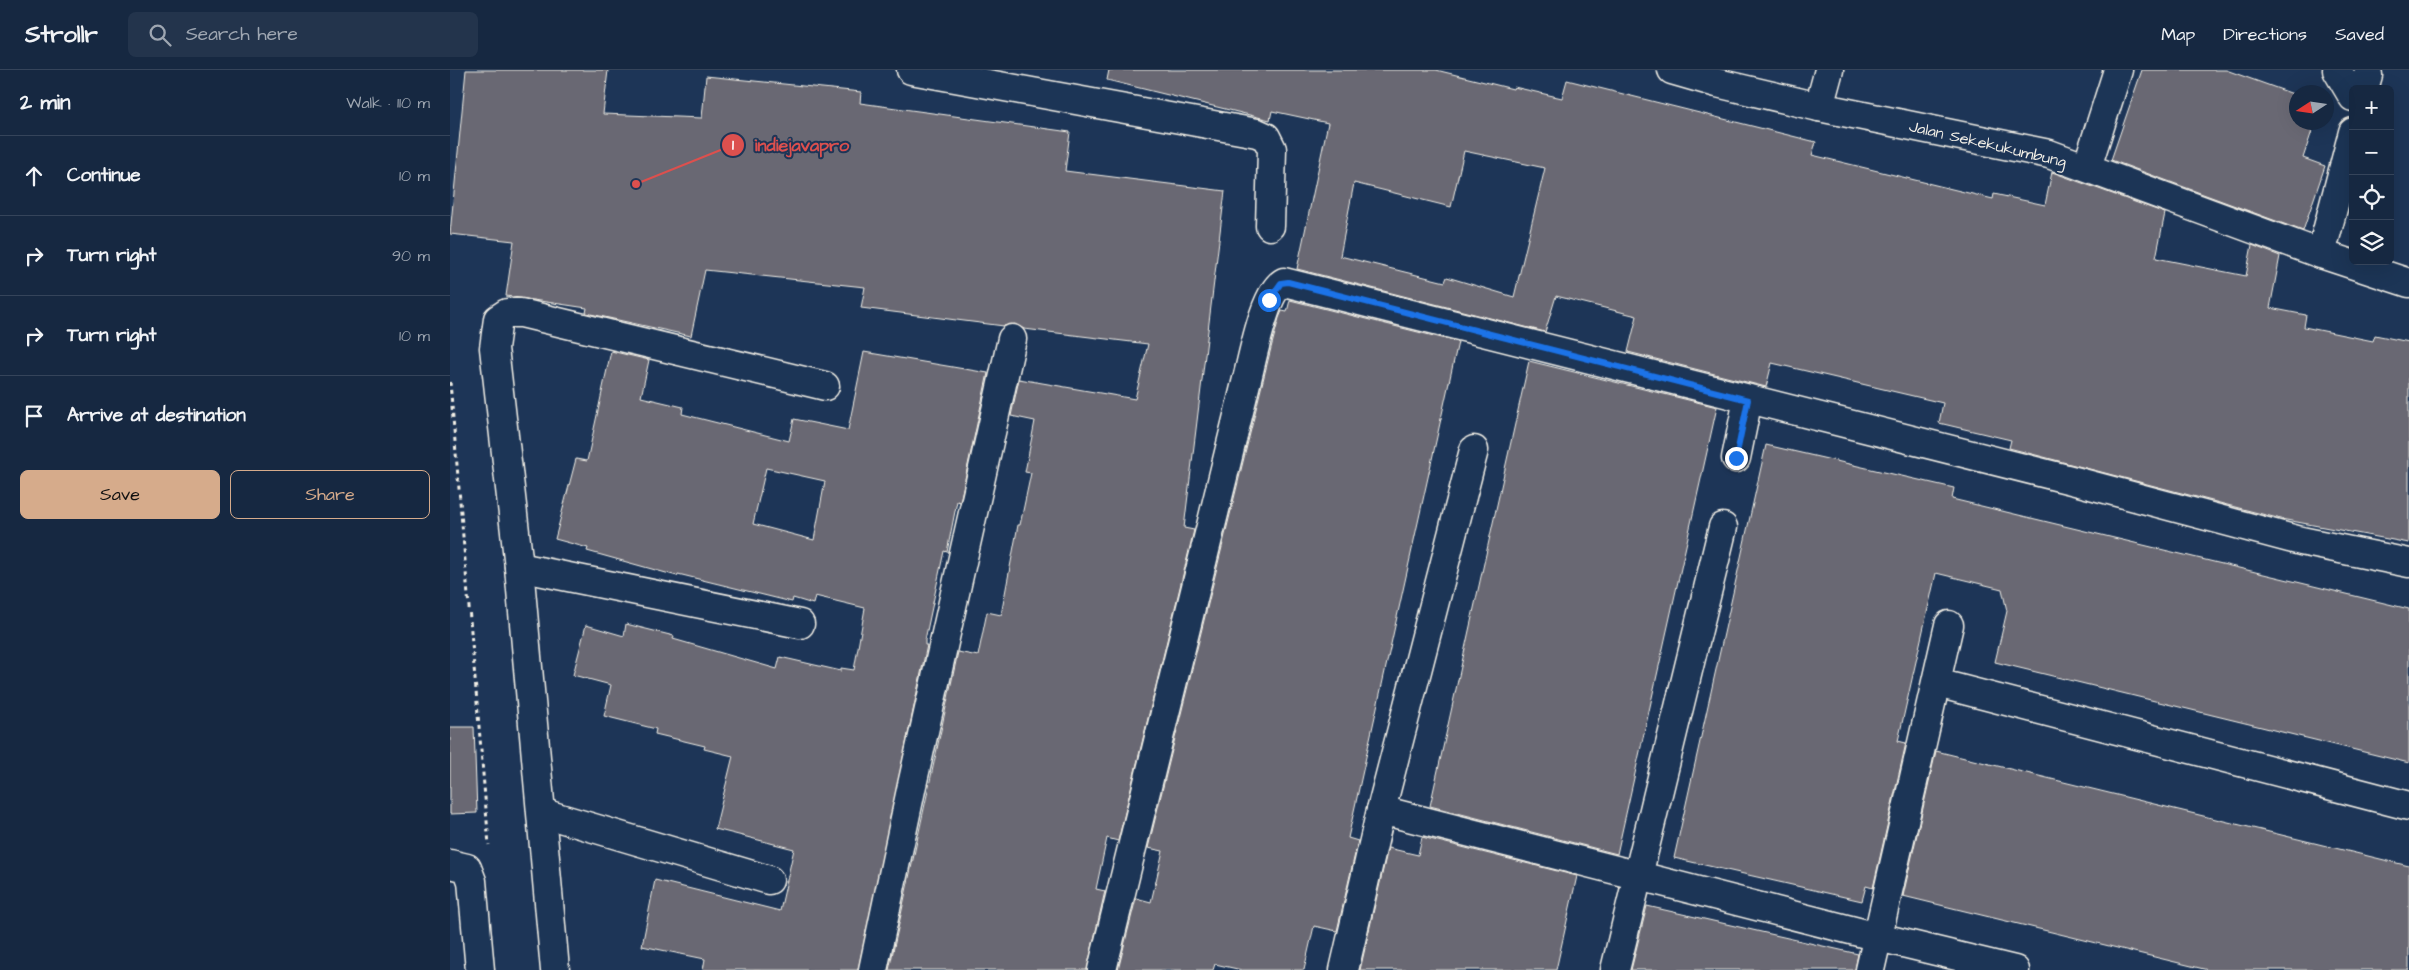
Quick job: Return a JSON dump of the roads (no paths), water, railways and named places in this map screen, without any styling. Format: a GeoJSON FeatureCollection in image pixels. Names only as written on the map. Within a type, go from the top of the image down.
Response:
{"type":"FeatureCollection","features":[{"type":"Feature","properties":{"kind":"street"},"geometry":{"type":"LineString","coordinates":[[910,70],[1257,133],[1266,137],[1272,149],[1270,226]]}},
{"type":"Feature","properties":{"kind":"street","name":"Jalan Sekekukumbung"},"geometry":{"type":"LineString","coordinates":[[1672,70],[1718,77],[1819,107],[2049,154],[2321,254],[2409,283]]}},
{"type":"Feature","properties":{"kind":"street"},"geometry":{"type":"LineString","coordinates":[[1819,107],[1829,70]]}},
{"type":"Feature","properties":{"kind":"street"},"geometry":{"type":"LineString","coordinates":[[2087,167],[2118,70]]}},
{"type":"Feature","properties":{"kind":"street"},"geometry":{"type":"LineString","coordinates":[[2337,70],[2349,90]]}},
{"type":"Feature","properties":{"kind":"street"},"geometry":{"type":"LineString","coordinates":[[2321,254],[2349,147]]}},
{"type":"Feature","properties":{"kind":"street"},"geometry":{"type":"LineString","coordinates":[[1102,970],[1246,383],[1269,300],[1281,283],[1288,282],[2301,541],[2409,563]]}},
{"type":"Feature","properties":{"kind":"street"},"geometry":{"type":"LineString","coordinates":[[556,970],[519,567],[494,348],[498,319],[507,313],[520,313],[825,386]]}},
{"type":"Feature","properties":{"kind":"street"},"geometry":{"type":"LineString","coordinates":[[873,970],[912,785],[1012,339]]}},
{"type":"Feature","properties":{"kind":"street"},"geometry":{"type":"LineString","coordinates":[[1736,458],[1748,400]]}},
{"type":"Feature","properties":{"kind":"street"},"geometry":{"type":"LineString","coordinates":[[1344,970],[1382,810],[1474,450]]}},
{"type":"Feature","properties":{"kind":"street"},"geometry":{"type":"LineString","coordinates":[[1615,970],[1723,527]]}},
{"type":"Feature","properties":{"kind":"street"},"geometry":{"type":"LineString","coordinates":[[519,567],[800,624]]}},
{"type":"Feature","properties":{"kind":"street"},"geometry":{"type":"LineString","coordinates":[[1870,970],[1949,624]]}},
{"type":"Feature","properties":{"kind":"street"},"geometry":{"type":"LineString","coordinates":[[1937,683],[2409,806]]}},
{"type":"Feature","properties":{"kind":"street"},"geometry":{"type":"LineString","coordinates":[[1382,810],[1878,937],[2015,970]]}},
{"type":"Feature","properties":{"kind":"street"},"geometry":{"type":"LineString","coordinates":[[543,813],[769,880]]}},
{"type":"Feature","properties":{"kind":"street"},"geometry":{"type":"LineString","coordinates":[[450,864],[467,868],[472,881],[480,970]]}},
{"type":"Feature","properties":{"kind":"place","name":"indiejavapro"},"geometry":{"type":"Point","coordinates":[636,184]}}]}
